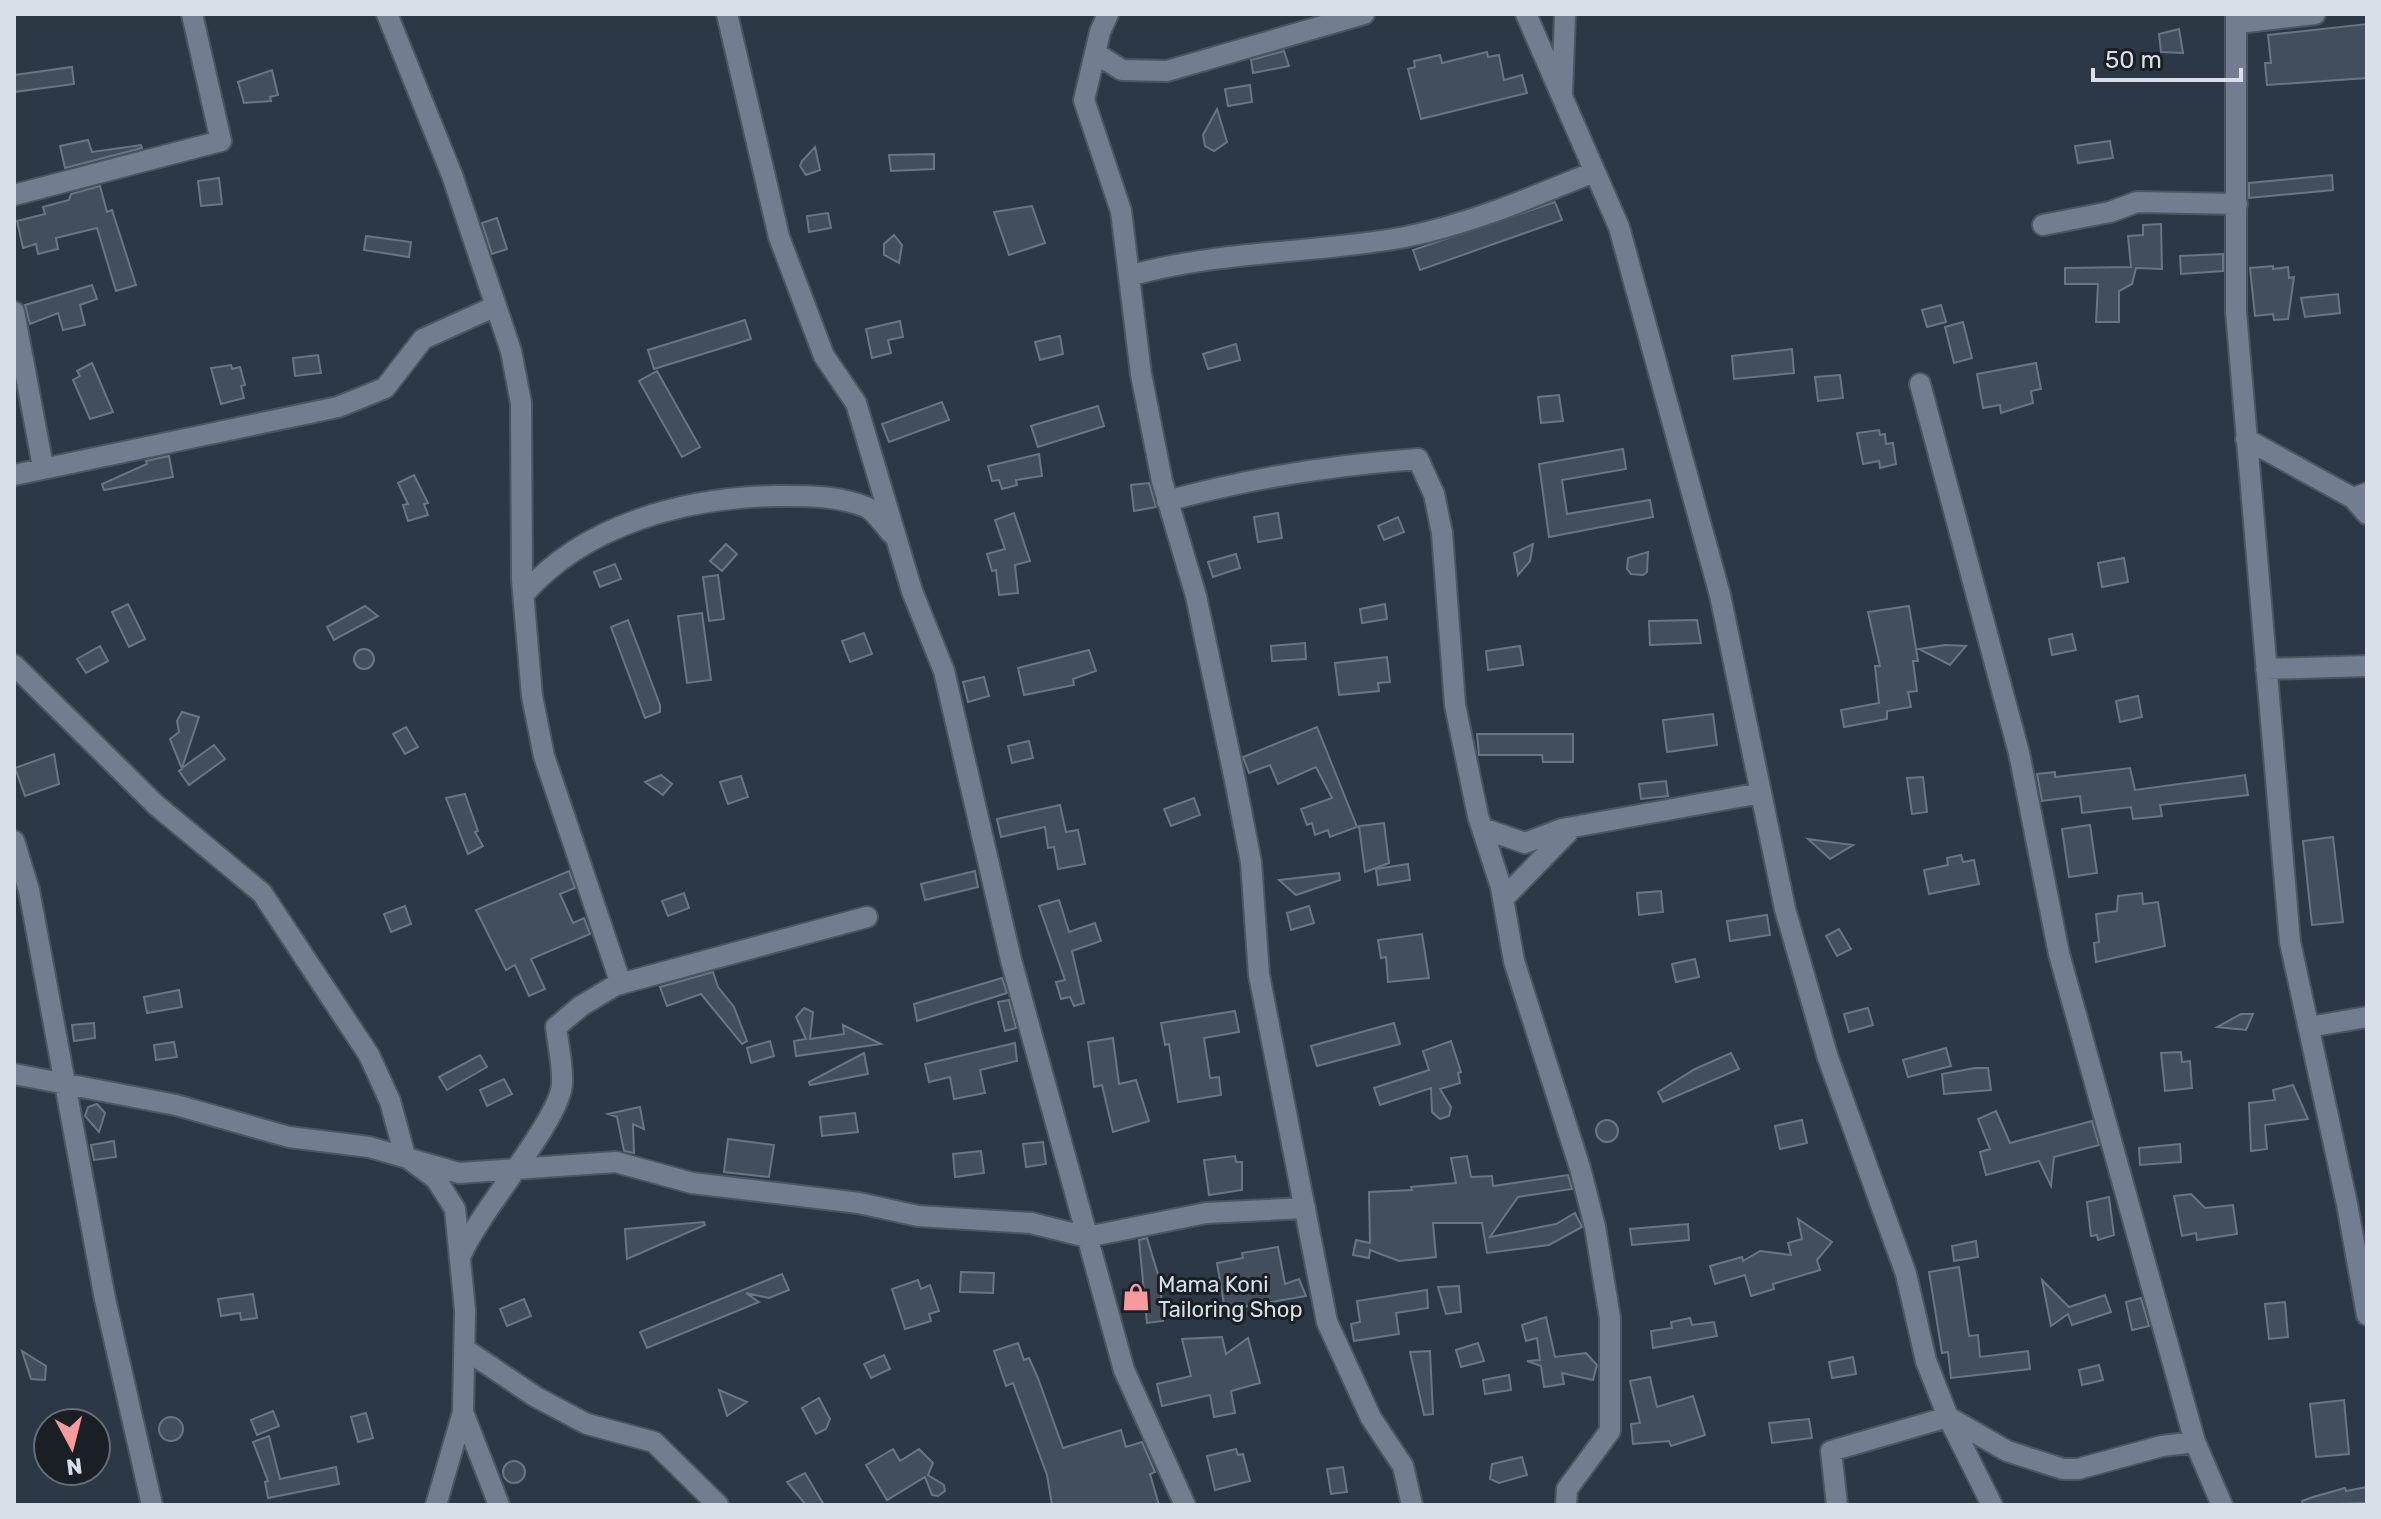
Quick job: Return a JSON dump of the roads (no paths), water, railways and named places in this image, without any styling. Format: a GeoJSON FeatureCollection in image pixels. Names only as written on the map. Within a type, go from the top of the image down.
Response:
{"type":"FeatureCollection","features":[{"type":"Feature","properties":{"kind":"street"},"geometry":{"type":"LineString","coordinates":[[14,195],[221,141],[192,14]]}},
{"type":"Feature","properties":{"kind":"street"},"geometry":{"type":"LineString","coordinates":[[387,14],[452,175],[511,351],[521,403],[524,594],[532,696],[544,756],[621,984]]}},
{"type":"Feature","properties":{"kind":"street"},"geometry":{"type":"LineString","coordinates":[[727,14],[779,237],[824,356],[856,403],[912,591],[944,671],[1011,960],[1124,1370],[1185,1505]]}},
{"type":"Feature","properties":{"kind":"street"},"geometry":{"type":"LineString","coordinates":[[1108,14],[1084,100],[1121,211],[1141,374],[1167,501],[1196,596],[1235,780],[1251,862],[1259,975],[1327,1322],[1371,1418],[1403,1466],[1412,1505]]}},
{"type":"Feature","properties":{"kind":"street"},"geometry":{"type":"LineString","coordinates":[[1095,53],[1122,70],[1167,71],[1364,14]]}},
{"type":"Feature","properties":{"kind":"street"},"geometry":{"type":"LineString","coordinates":[[1526,14],[1619,227],[1720,595],[1785,909],[1828,1058],[1906,1274],[1926,1361],[1948,1417],[1992,1505]]}},
{"type":"Feature","properties":{"kind":"street"},"geometry":{"type":"LineString","coordinates":[[1562,100],[1565,14]]}},
{"type":"Feature","properties":{"kind":"street"},"geometry":{"type":"LineString","coordinates":[[2315,14],[2237,18],[2236,312],[2290,942],[2309,1027],[2357,1203],[2367,1315]]}},
{"type":"Feature","properties":{"kind":"street"},"geometry":{"type":"LineString","coordinates":[[1129,276],[1179,262],[1338,247],[1406,236],[1475,219],[1594,172]]}},
{"type":"Feature","properties":{"kind":"street"},"geometry":{"type":"LineString","coordinates":[[2043,225],[2110,212],[2137,202],[2237,204]]}},
{"type":"Feature","properties":{"kind":"street"},"geometry":{"type":"LineString","coordinates":[[14,475],[338,407],[385,388],[423,339],[496,306]]}},
{"type":"Feature","properties":{"kind":"street"},"geometry":{"type":"LineString","coordinates":[[14,312],[43,467]]}},
{"type":"Feature","properties":{"kind":"street"},"geometry":{"type":"LineString","coordinates":[[1920,384],[2019,753],[2059,954],[2195,1442],[2222,1505]]}},
{"type":"Feature","properties":{"kind":"street"},"geometry":{"type":"LineString","coordinates":[[2246,439],[2360,496],[2367,514]]}},
{"type":"Feature","properties":{"kind":"street"},"geometry":{"type":"LineString","coordinates":[[1167,501],[1236,482],[1347,464],[1418,459],[1434,494],[1442,533],[1455,705],[1482,828],[1503,899],[1514,961],[1584,1183],[1610,1318],[1610,1431],[1567,1489],[1566,1505]]}},
{"type":"Feature","properties":{"kind":"street"},"geometry":{"type":"LineString","coordinates":[[524,594],[541,575],[613,530],[688,504],[820,495],[869,508],[897,539]]}},
{"type":"Feature","properties":{"kind":"street"},"geometry":{"type":"LineString","coordinates":[[14,665],[156,805],[262,893],[369,1055],[390,1101],[405,1156],[436,1179],[455,1209],[466,1350],[463,1412],[436,1505]]}},
{"type":"Feature","properties":{"kind":"street"},"geometry":{"type":"LineString","coordinates":[[2266,669],[2367,666]]}},
{"type":"Feature","properties":{"kind":"street"},"geometry":{"type":"LineString","coordinates":[[1482,828],[1525,843],[1573,827],[1761,793]]}},
{"type":"Feature","properties":{"kind":"street"},"geometry":{"type":"LineString","coordinates":[[1503,899],[1573,827]]}},
{"type":"Feature","properties":{"kind":"street"},"geometry":{"type":"LineString","coordinates":[[14,841],[29,890],[105,1299],[152,1505]]}},
{"type":"Feature","properties":{"kind":"street"},"geometry":{"type":"LineString","coordinates":[[459,1259],[470,1232],[516,1168],[563,1086],[556,1027],[581,1006],[621,984],[867,917]]}},
{"type":"Feature","properties":{"kind":"street"},"geometry":{"type":"LineString","coordinates":[[2309,1027],[2367,1017]]}},
{"type":"Feature","properties":{"kind":"street"},"geometry":{"type":"LineString","coordinates":[[14,1074],[176,1105],[289,1137],[369,1147],[459,1173],[616,1162],[692,1183],[859,1203],[918,1216],[1031,1223],[1087,1237],[1206,1213],[1305,1208]]}},
{"type":"Feature","properties":{"kind":"street"},"geometry":{"type":"LineString","coordinates":[[466,1350],[536,1397],[587,1424],[654,1442],[718,1505]]}},
{"type":"Feature","properties":{"kind":"street"},"geometry":{"type":"LineString","coordinates":[[463,1412],[499,1505]]}},
{"type":"Feature","properties":{"kind":"street"},"geometry":{"type":"LineString","coordinates":[[1837,1505],[1831,1451],[1948,1417],[2007,1451],[2063,1469],[2078,1469],[2162,1446],[2195,1442]]}},
{"type":"Feature","properties":{"kind":"place","name":"Mama Koni Tailoring Shop"},"geometry":{"type":"Point","coordinates":[1136,1297]}}]}
